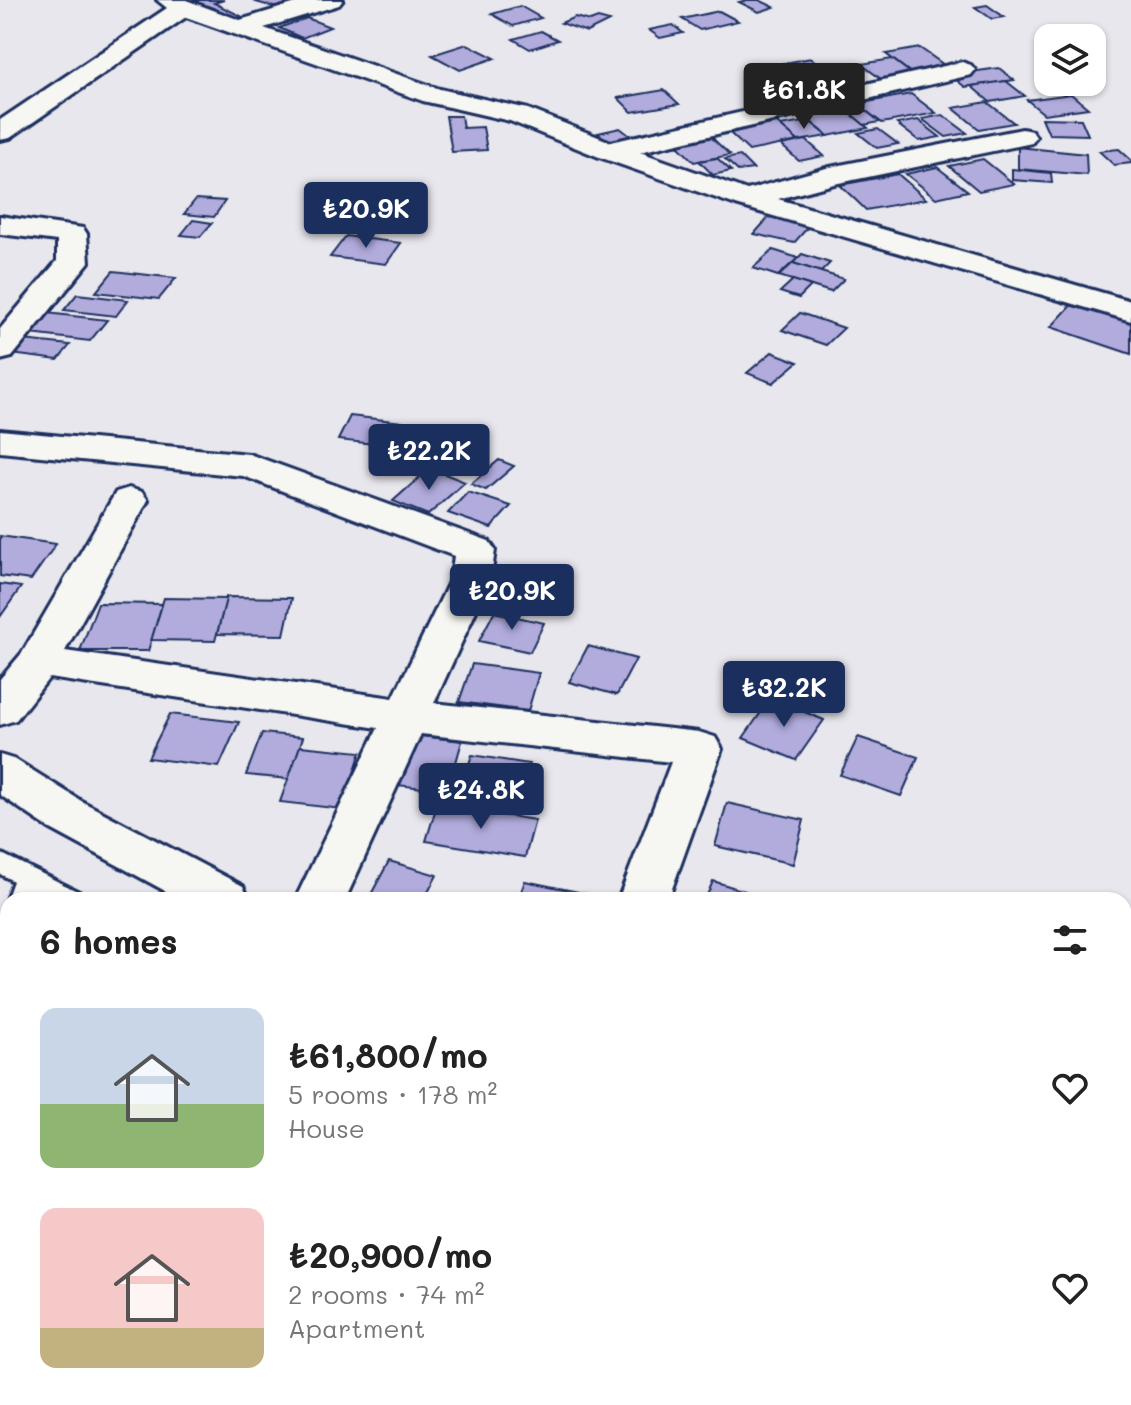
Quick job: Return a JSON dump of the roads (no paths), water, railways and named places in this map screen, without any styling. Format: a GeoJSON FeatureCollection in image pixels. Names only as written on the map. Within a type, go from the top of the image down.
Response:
{"type":"FeatureCollection","features":[{"type":"Feature","properties":{"kind":"street"},"geometry":{"type":"LineString","coordinates":[[238,28],[331,0]]}},
{"type":"Feature","properties":{"kind":"street"},"geometry":{"type":"LineString","coordinates":[[0,132],[176,4],[432,95],[519,115],[609,151],[746,199],[1131,311]]}},
{"type":"Feature","properties":{"kind":"street"},"geometry":{"type":"LineString","coordinates":[[609,151],[962,70]]}},
{"type":"Feature","properties":{"kind":"street"},"geometry":{"type":"LineString","coordinates":[[746,199],[830,176],[1022,137]]}},
{"type":"Feature","properties":{"kind":"street"},"geometry":{"type":"LineString","coordinates":[[0,225],[72,234],[73,262],[0,350]]}},
{"type":"Feature","properties":{"kind":"street"},"geometry":{"type":"LineString","coordinates":[[0,441],[249,465],[475,550],[471,578],[324,892]]}},
{"type":"Feature","properties":{"kind":"street"},"geometry":{"type":"LineString","coordinates":[[0,709],[38,662],[129,500]]}},
{"type":"Feature","properties":{"kind":"street"},"geometry":{"type":"LineString","coordinates":[[38,662],[406,716],[699,749],[646,892]]}},
{"type":"Feature","properties":{"kind":"street"},"geometry":{"type":"LineString","coordinates":[[0,772],[66,815],[210,892]]}},
{"type":"Feature","properties":{"kind":"lane"},"geometry":{"type":"LineString","coordinates":[[0,863],[22,889]]}}]}
